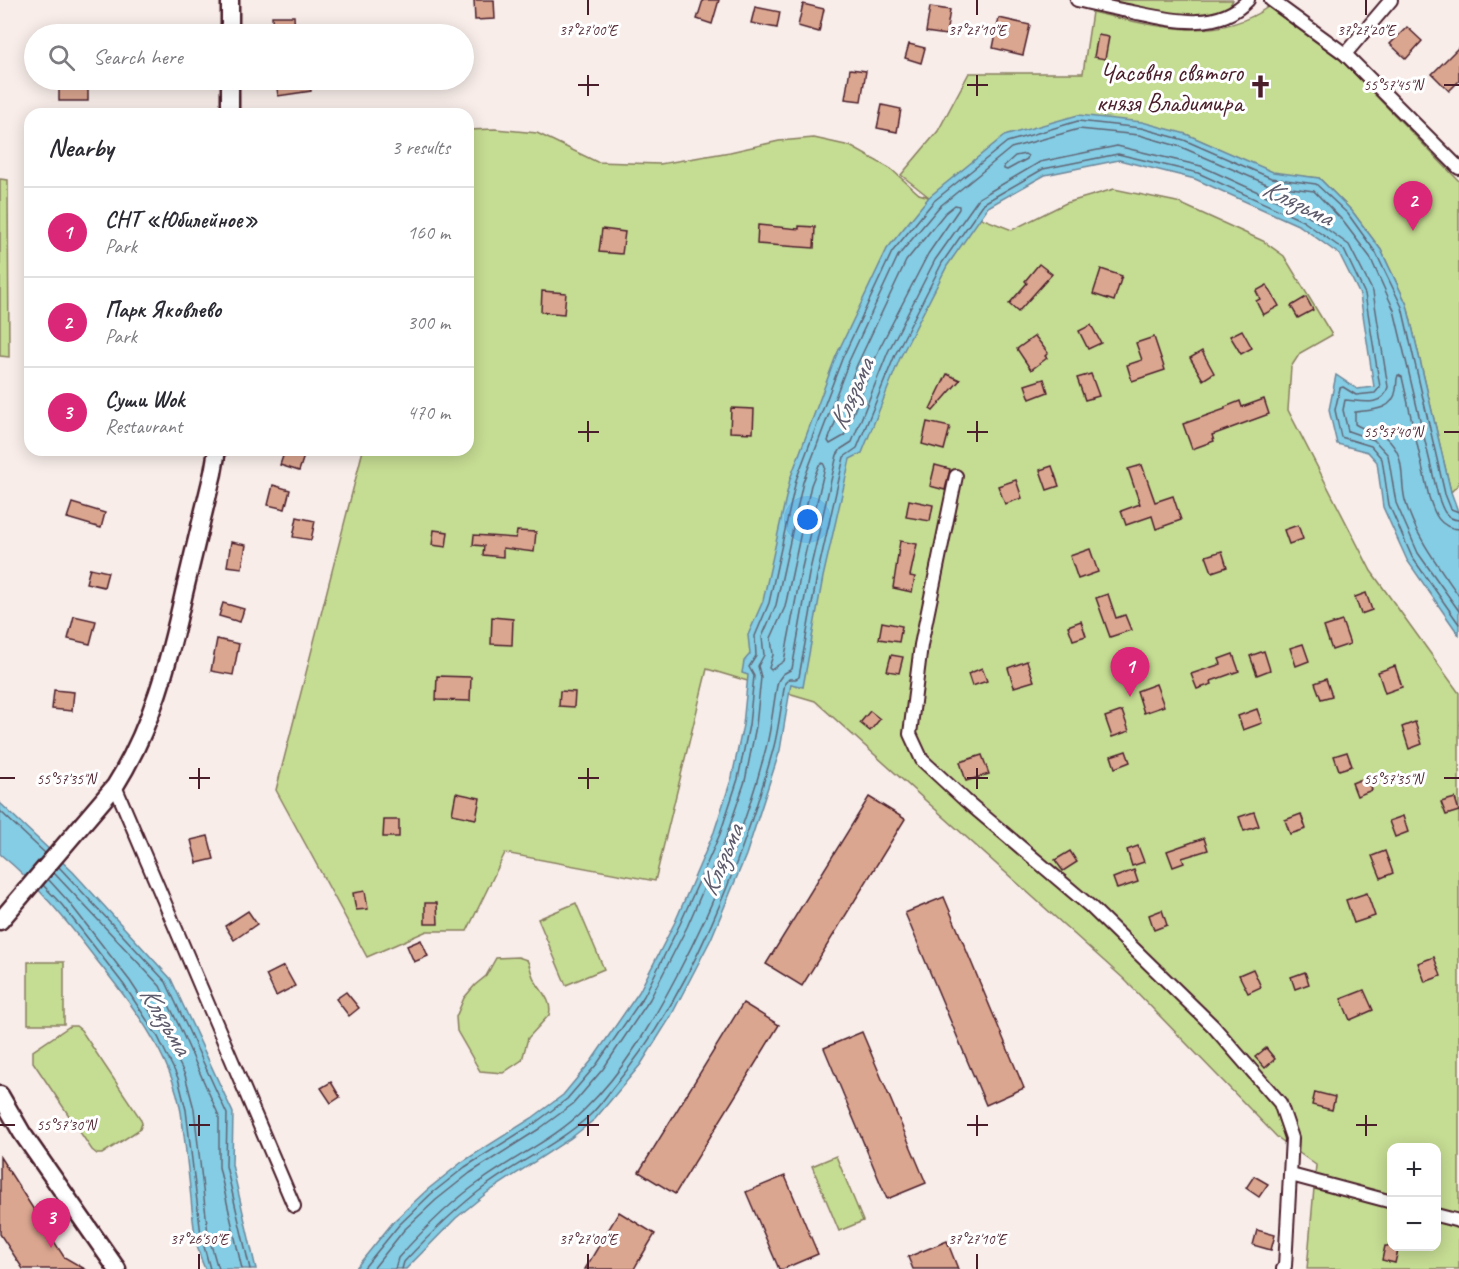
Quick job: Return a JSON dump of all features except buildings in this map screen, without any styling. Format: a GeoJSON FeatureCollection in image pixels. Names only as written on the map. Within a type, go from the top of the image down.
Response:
{"type":"FeatureCollection","features":[{"type":"Feature","properties":{"kind":"main road"},"geometry":{"type":"LineString","coordinates":[[230,0],[230,24]]}},
{"type":"Feature","properties":{"kind":"main road"},"geometry":{"type":"LineString","coordinates":[[230,90],[230,108]]}},
{"type":"Feature","properties":{"kind":"main road"},"geometry":{"type":"LineString","coordinates":[[0,921],[115,786],[129,764],[151,716],[166,668],[215,456]]}},
{"type":"Feature","properties":{"kind":"main road"},"geometry":{"type":"LineString","coordinates":[[0,1095],[22,1133],[117,1269]]}},
{"type":"Feature","properties":{"kind":"street"},"geometry":{"type":"LineString","coordinates":[[1077,0],[1168,20],[1191,22],[1228,15],[1248,0]]}},
{"type":"Feature","properties":{"kind":"street"},"geometry":{"type":"LineString","coordinates":[[1271,0],[1345,54],[1459,168]]}},
{"type":"Feature","properties":{"kind":"street"},"geometry":{"type":"LineString","coordinates":[[1345,54],[1391,0]]}},
{"type":"Feature","properties":{"kind":"street"},"geometry":{"type":"LineString","coordinates":[[956,476],[923,639],[910,734],[922,760],[1091,908],[1213,1026],[1280,1103],[1292,1138],[1283,1269]]}},
{"type":"Feature","properties":{"kind":"street"},"geometry":{"type":"LineString","coordinates":[[115,786],[294,1206]]}},
{"type":"Feature","properties":{"kind":"street"},"geometry":{"type":"LineString","coordinates":[[1291,1174],[1387,1201]]}},
{"type":"Feature","properties":{"kind":"street"},"geometry":{"type":"LineString","coordinates":[[1441,1216],[1459,1221]]}},
{"type":"Feature","properties":{"kind":"green space"},"geometry":{"type":"Polygon","coordinates":[[[1105,0],[1233,0],[1225,9],[1211,14],[1193,15],[1173,14],[1105,0]]]}},
{"type":"Feature","properties":{"kind":"green space"},"geometry":{"type":"Polygon","coordinates":[[[1268,7],[1342,61],[1459,181],[1459,484],[1451,492],[1407,305],[1381,250],[1352,211],[1319,178],[1273,173],[1186,134],[929,198],[1012,230],[1066,203],[1114,189],[1177,202],[1263,241],[1284,256],[1332,335],[1300,353],[1291,367],[1288,410],[1371,571],[1459,693],[1459,1269],[1307,1269],[1316,1165],[1277,1137],[1124,979],[815,701],[707,669],[655,881],[505,853],[467,931],[427,931],[367,957],[276,790],[361,456],[474,456],[474,130],[495,129],[537,133],[597,162],[660,164],[779,141],[814,138],[850,146],[891,169],[919,194],[929,197],[901,175],[938,131],[969,73],[1083,73],[1092,12],[1159,26],[1204,29],[1226,26],[1247,19],[1268,7]]]}},
{"type":"Feature","properties":{"kind":"green space"},"geometry":{"type":"Polygon","coordinates":[[[0,179],[8,180],[9,357],[0,356],[0,179]]]}},
{"type":"Feature","properties":{"kind":"green space"},"geometry":{"type":"Polygon","coordinates":[[[576,903],[604,969],[566,985],[538,919],[576,903]]]}},
{"type":"Feature","properties":{"kind":"green space"},"geometry":{"type":"Polygon","coordinates":[[[518,957],[527,960],[534,979],[549,1004],[549,1015],[528,1038],[522,1060],[503,1073],[480,1071],[457,1031],[456,1017],[464,998],[486,976],[496,958],[518,957]]]}},
{"type":"Feature","properties":{"kind":"green space"},"geometry":{"type":"Polygon","coordinates":[[[28,962],[64,962],[64,1024],[28,1024],[28,962]]]}},
{"type":"Feature","properties":{"kind":"green space"},"geometry":{"type":"Polygon","coordinates":[[[70,1026],[76,1026],[81,1030],[142,1123],[140,1129],[102,1154],[97,1154],[92,1150],[33,1062],[33,1051],[70,1026]]]}},
{"type":"Feature","properties":{"kind":"green space"},"geometry":{"type":"Polygon","coordinates":[[[836,1156],[863,1221],[839,1231],[812,1166],[836,1156]]]}},
{"type":"Feature","properties":{"kind":"water","name":"Клязьма"},"geometry":{"type":"Polygon","coordinates":[[[1078,115],[1142,122],[1186,134],[1273,172],[1319,178],[1352,211],[1381,250],[1407,305],[1451,492],[1459,514],[1459,635],[1407,560],[1383,507],[1377,462],[1368,452],[1337,444],[1329,410],[1336,375],[1357,389],[1374,387],[1360,295],[1340,255],[1300,226],[1195,179],[1119,160],[1045,175],[988,207],[947,266],[900,358],[862,453],[850,459],[823,577],[803,687],[791,684],[780,750],[746,855],[711,939],[670,1018],[641,1064],[595,1119],[571,1138],[488,1192],[456,1218],[406,1269],[355,1269],[394,1221],[427,1190],[462,1162],[532,1118],[563,1095],[592,1060],[639,992],[675,922],[714,832],[732,777],[743,725],[748,675],[742,673],[744,661],[750,654],[748,635],[763,601],[790,479],[836,356],[887,249],[929,197],[1004,136],[1078,115]]]}},
{"type":"Feature","properties":{"kind":"water","name":"Клязьма"},"geometry":{"type":"Polygon","coordinates":[[[0,803],[73,872],[171,979],[233,1113],[232,1165],[256,1269],[205,1269],[195,1234],[181,1112],[168,1070],[148,1030],[109,975],[51,903],[0,854],[0,803]]]}},
{"type":"Feature","properties":{"kind":"place","name":"Часовня святого князя Владимира"},"geometry":{"type":"Point","coordinates":[1261,87]}},
{"type":"Feature","properties":{"kind":"place","name":"Парк Яковлево"},"geometry":{"type":"Point","coordinates":[1413,231]}},
{"type":"Feature","properties":{"kind":"place","name":"СНТ «Юбилейное»"},"geometry":{"type":"Point","coordinates":[1130,697]}},
{"type":"Feature","properties":{"kind":"place","name":"Суши Wok"},"geometry":{"type":"Point","coordinates":[51,1248]}}]}
